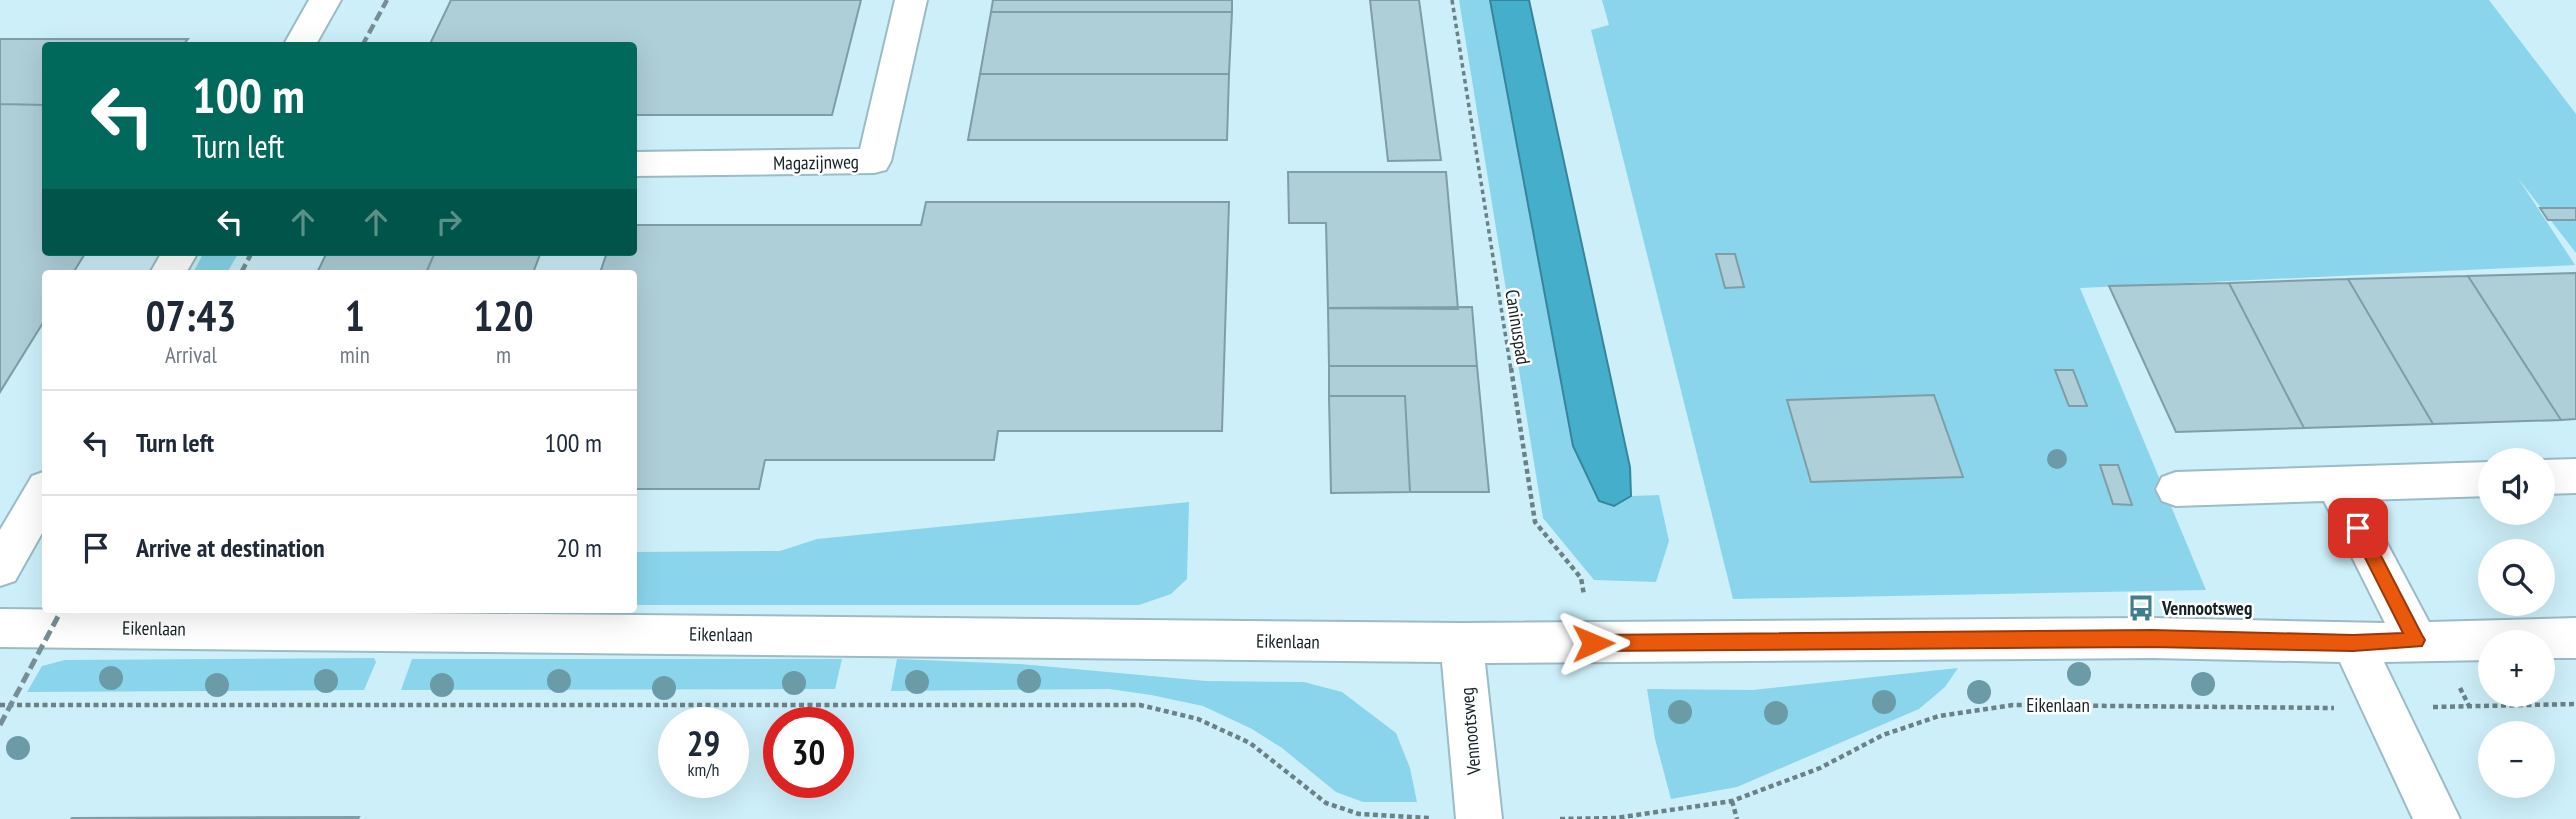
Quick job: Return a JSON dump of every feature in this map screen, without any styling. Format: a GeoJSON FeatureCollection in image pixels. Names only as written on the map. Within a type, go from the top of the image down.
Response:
{"type":"FeatureCollection","features":[{"type":"Feature","properties":{"kind":"street"},"geometry":{"type":"LineString","coordinates":[[301,42],[325,0]]}},
{"type":"Feature","properties":{"kind":"street","name":"Magazijnweg"},"geometry":{"type":"LineString","coordinates":[[637,164],[874,162],[911,0]]}},
{"type":"Feature","properties":{"kind":"street"},"geometry":{"type":"LineString","coordinates":[[2555,477],[2576,476]]}},
{"type":"Feature","properties":{"kind":"street"},"geometry":{"type":"LineString","coordinates":[[2176,489],[2478,479]]}},
{"type":"Feature","properties":{"kind":"street"},"geometry":{"type":"LineString","coordinates":[[2335,484],[2416,640]]}},
{"type":"Feature","properties":{"kind":"street"},"geometry":{"type":"LineString","coordinates":[[0,568],[42,495]]}},
{"type":"Feature","properties":{"kind":"street","name":"Eikenlaan"},"geometry":{"type":"LineString","coordinates":[[0,628],[1462,643],[2152,638],[2353,643],[2576,638]]}},
{"type":"Feature","properties":{"kind":"street","name":"Vennootsweg"},"geometry":{"type":"LineString","coordinates":[[1462,643],[1479,819]]}},
{"type":"Feature","properties":{"kind":"street"},"geometry":{"type":"LineString","coordinates":[[2353,643],[2437,819]]}},
{"type":"Feature","properties":{"kind":"path","name":"Caninuspad"},"geometry":{"type":"LineString","coordinates":[[1452,0],[1535,522],[1581,579],[1593,643]]}},
{"type":"Feature","properties":{"kind":"path"},"geometry":{"type":"LineString","coordinates":[[2455,678],[2469,706]]}},
{"type":"Feature","properties":{"kind":"path","name":"Eikenlaan"},"geometry":{"type":"LineString","coordinates":[[1560,819],[1616,818],[1732,801],[1820,768],[1883,735],[1939,716],[2013,705],[2384,708],[2576,704]]}},
{"type":"Feature","properties":{"kind":"path"},"geometry":{"type":"LineString","coordinates":[[0,705],[1140,705],[1198,719],[1250,743],[1326,803],[1359,814],[1440,819]]}},
{"type":"Feature","properties":{"kind":"path"},"geometry":{"type":"LineString","coordinates":[[1732,801],[1737,819]]}},
{"type":"Feature","properties":{"kind":"shaded area"},"geometry":{"type":"Polygon","coordinates":[[[1459,0],[1490,0],[1573,446],[1599,501],[1614,506],[1631,496],[1659,495],[1669,541],[1656,582],[1594,580],[1543,518],[1459,0]]]}},
{"type":"Feature","properties":{"kind":"shaded area"},"geometry":{"type":"Polygon","coordinates":[[[1490,0],[1529,0],[1630,467],[1631,496],[1614,506],[1599,501],[1573,446],[1490,0]]]}},
{"type":"Feature","properties":{"kind":"shaded area"},"geometry":{"type":"Polygon","coordinates":[[[1602,0],[2489,0],[2576,114],[2576,253],[2518,178],[2575,265],[2080,288],[2206,590],[1733,599],[1591,30],[1609,25],[1602,0]]]}},
{"type":"Feature","properties":{"kind":"shaded area"},"geometry":{"type":"Polygon","coordinates":[[[202,256],[237,256],[229,270],[195,270],[202,256]]]}},
{"type":"Feature","properties":{"kind":"shaded area"},"geometry":{"type":"Polygon","coordinates":[[[1189,502],[1187,579],[1171,594],[1139,605],[637,605],[637,552],[780,551],[817,539],[1189,502]]]}},
{"type":"Feature","properties":{"kind":"shaded area"},"geometry":{"type":"Polygon","coordinates":[[[374,658],[376,662],[364,690],[27,692],[42,666],[65,660],[374,658]]]}},
{"type":"Feature","properties":{"kind":"shaded area"},"geometry":{"type":"Polygon","coordinates":[[[412,659],[842,659],[835,689],[401,690],[412,659]]]}},
{"type":"Feature","properties":{"kind":"shaded area"},"geometry":{"type":"Polygon","coordinates":[[[897,659],[1020,664],[1206,681],[1304,682],[1342,692],[1396,733],[1410,768],[1417,802],[1363,802],[1336,792],[1282,748],[1252,729],[1203,706],[1109,689],[891,691],[897,659]]]}},
{"type":"Feature","properties":{"kind":"shaded area"},"geometry":{"type":"Polygon","coordinates":[[[1958,668],[1945,687],[1919,709],[1737,787],[1671,799],[1655,739],[1647,689],[1753,690],[1958,668]]]}},
{"type":"Feature","properties":{"kind":"building"},"geometry":{"type":"Polygon","coordinates":[[[451,0],[861,0],[832,115],[637,115],[637,42],[431,42],[451,0]]]}},
{"type":"Feature","properties":{"kind":"building"},"geometry":{"type":"Polygon","coordinates":[[[993,0],[1232,0],[1232,12],[991,12],[993,0]]]}},
{"type":"Feature","properties":{"kind":"building"},"geometry":{"type":"Polygon","coordinates":[[[1370,0],[1419,0],[1441,160],[1388,161],[1370,0]]]}},
{"type":"Feature","properties":{"kind":"building"},"geometry":{"type":"Polygon","coordinates":[[[991,12],[1232,12],[1229,74],[980,74],[991,12]]]}},
{"type":"Feature","properties":{"kind":"building"},"geometry":{"type":"Polygon","coordinates":[[[0,39],[188,39],[185,42],[42,42],[42,105],[0,104],[0,39]]]}},
{"type":"Feature","properties":{"kind":"building"},"geometry":{"type":"Polygon","coordinates":[[[980,74],[1229,74],[1227,140],[968,140],[980,74]]]}},
{"type":"Feature","properties":{"kind":"building"},"geometry":{"type":"Polygon","coordinates":[[[0,104],[42,105],[42,256],[84,256],[75,270],[42,270],[42,324],[0,392],[0,104]]]}},
{"type":"Feature","properties":{"kind":"building"},"geometry":{"type":"Polygon","coordinates":[[[1288,172],[1446,172],[1458,309],[1328,308],[1326,223],[1289,223],[1288,172]]]}},
{"type":"Feature","properties":{"kind":"building"},"geometry":{"type":"Polygon","coordinates":[[[926,202],[1229,202],[1222,431],[998,431],[994,460],[765,460],[759,489],[637,489],[637,270],[601,270],[606,256],[637,256],[637,225],[921,225],[926,202]]]}},
{"type":"Feature","properties":{"kind":"building"},"geometry":{"type":"Polygon","coordinates":[[[2540,208],[2576,208],[2576,220],[2548,220],[2540,208]]]}},
{"type":"Feature","properties":{"kind":"building"},"geometry":{"type":"Polygon","coordinates":[[[1716,254],[1735,254],[1744,287],[1725,288],[1716,254]]]}},
{"type":"Feature","properties":{"kind":"building"},"geometry":{"type":"Polygon","coordinates":[[[325,256],[433,256],[427,270],[318,270],[325,256]]]}},
{"type":"Feature","properties":{"kind":"building"},"geometry":{"type":"Polygon","coordinates":[[[433,256],[539,256],[534,270],[427,270],[433,256]]]}},
{"type":"Feature","properties":{"kind":"building"},"geometry":{"type":"Polygon","coordinates":[[[2576,273],[2576,419],[2561,420],[2468,276],[2576,273]]]}},
{"type":"Feature","properties":{"kind":"building"},"geometry":{"type":"Polygon","coordinates":[[[2468,276],[2561,420],[2433,424],[2348,279],[2468,276]]]}},
{"type":"Feature","properties":{"kind":"building"},"geometry":{"type":"Polygon","coordinates":[[[2348,279],[2433,424],[2304,428],[2229,283],[2348,279]]]}},
{"type":"Feature","properties":{"kind":"building"},"geometry":{"type":"Polygon","coordinates":[[[2229,283],[2304,428],[2176,432],[2109,286],[2229,283]]]}},
{"type":"Feature","properties":{"kind":"building"},"geometry":{"type":"Polygon","coordinates":[[[1472,307],[1477,366],[1329,366],[1328,308],[1472,307]]]}},
{"type":"Feature","properties":{"kind":"building"},"geometry":{"type":"Polygon","coordinates":[[[1329,366],[1477,366],[1489,492],[1410,492],[1405,396],[1329,396],[1329,366]]]}},
{"type":"Feature","properties":{"kind":"building"},"geometry":{"type":"Polygon","coordinates":[[[2055,370],[2073,370],[2087,406],[2069,406],[2055,370]]]}},
{"type":"Feature","properties":{"kind":"building"},"geometry":{"type":"Polygon","coordinates":[[[1934,395],[1963,477],[1811,482],[1787,400],[1934,395]]]}},
{"type":"Feature","properties":{"kind":"building"},"geometry":{"type":"Polygon","coordinates":[[[1329,396],[1405,396],[1410,492],[1331,493],[1329,396]]]}},
{"type":"Feature","properties":{"kind":"building"},"geometry":{"type":"Polygon","coordinates":[[[2100,465],[2118,465],[2132,505],[2113,504],[2100,465]]]}},
{"type":"Feature","properties":{"kind":"building"},"geometry":{"type":"Polygon","coordinates":[[[359,817],[358,819],[71,819],[72,818],[359,817]]]}},
{"type":"Feature","properties":{"kind":"railway"},"geometry":{"type":"LineString","coordinates":[[364,42],[387,0]]}},
{"type":"Feature","properties":{"kind":"railway"},"geometry":{"type":"LineString","coordinates":[[243,270],[250,256]]}},
{"type":"Feature","properties":{"kind":"railway"},"geometry":{"type":"LineString","coordinates":[[0,725],[60,613]]}},
{"type":"Feature","properties":{"kind":"place","name":"Vennootsweg"},"geometry":{"type":"Point","coordinates":[2141,608]}},
{"type":"Feature","properties":{"kind":"route"},"geometry":{"type":"LineString","coordinates":[[1593,643],[2152,638],[2353,643],[2416,640],[2358,528]]}}]}
